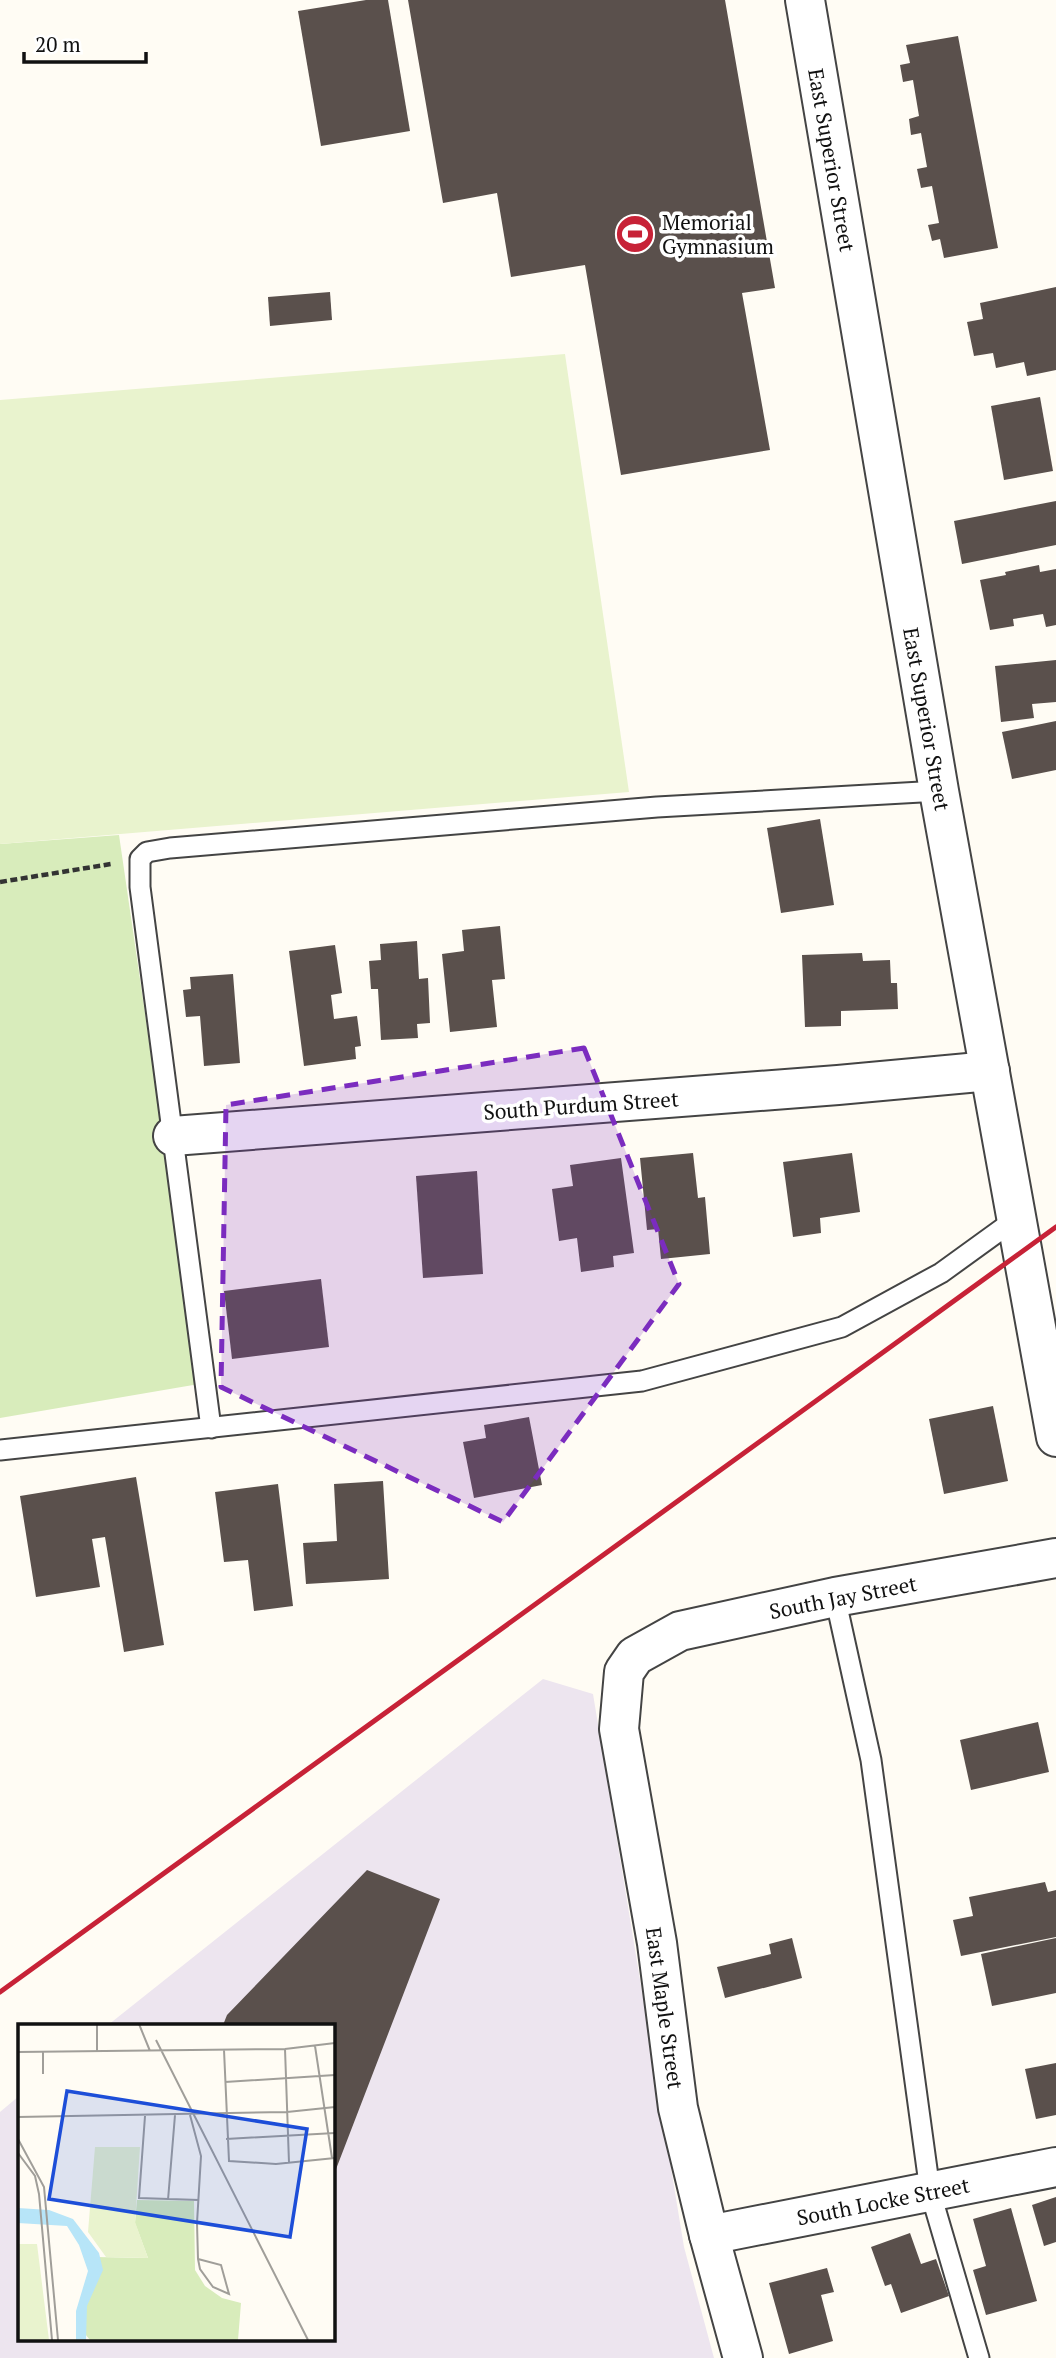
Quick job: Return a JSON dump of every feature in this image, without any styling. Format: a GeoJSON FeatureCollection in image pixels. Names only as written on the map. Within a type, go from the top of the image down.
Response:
{"type":"FeatureCollection","features":[{"type":"Feature","properties":{"kind":"street","name":"East Superior Street"},"geometry":{"type":"LineString","coordinates":[[805,0],[939,791],[1056,1437]]}},
{"type":"Feature","properties":{"kind":"street","name":"South Purdum Street"},"geometry":{"type":"LineString","coordinates":[[173,1136],[990,1071]]}},
{"type":"Feature","properties":{"kind":"street","name":"South Jay Street"},"geometry":{"type":"LineString","coordinates":[[635,1656],[680,1631],[835,1597],[1056,1558]]}},
{"type":"Feature","properties":{"kind":"street","name":"East Maple Street"},"geometry":{"type":"LineString","coordinates":[[635,1656],[624,1672],[619,1729],[657,1943],[678,2108],[743,2358]]}},
{"type":"Feature","properties":{"kind":"street","name":"South Locke Street"},"geometry":{"type":"LineString","coordinates":[[709,2235],[1056,2167]]}},
{"type":"Feature","properties":{"kind":"lane"},"geometry":{"type":"LineString","coordinates":[[211,1428],[140,887],[140,859],[147,852],[184,846],[657,807],[939,791]]}},
{"type":"Feature","properties":{"kind":"lane"},"geometry":{"type":"LineString","coordinates":[[0,1450],[642,1381],[842,1327],[941,1272],[1017,1218]]}},
{"type":"Feature","properties":{"kind":"lane"},"geometry":{"type":"LineString","coordinates":[[835,1597],[871,1760],[930,2191],[979,2358]]}},
{"type":"Feature","properties":{"kind":"path"},"geometry":{"type":"LineString","coordinates":[[0,882],[140,859]]}},
{"type":"Feature","properties":{"kind":"highlighted area"},"geometry":{"type":"Polygon","coordinates":[[[584,1048],[679,1284],[503,1522],[221,1387],[226,1105],[584,1048]]]}},
{"type":"Feature","properties":{"kind":"shaded area"},"geometry":{"type":"Polygon","coordinates":[[[543,1679],[593,1694],[684,2247],[714,2358],[0,2358],[0,2112],[18,2097],[18,2340],[334,2340],[334,2024],[109,2024],[543,1679]]]}},
{"type":"Feature","properties":{"kind":"green space"},"geometry":{"type":"Polygon","coordinates":[[[565,354],[629,792],[0,844],[0,400],[565,354]]]}},
{"type":"Feature","properties":{"kind":"green space"},"geometry":{"type":"Polygon","coordinates":[[[119,835],[199,1384],[0,1418],[0,844],[119,835]]]}},
{"type":"Feature","properties":{"kind":"building"},"geometry":{"type":"Polygon","coordinates":[[[366,0],[388,0],[410,131],[321,146],[298,11],[366,0]]]}},
{"type":"Feature","properties":{"kind":"building","name":"Memorial Gymnasium"},"geometry":{"type":"Polygon","coordinates":[[[408,0],[725,0],[775,288],[742,293],[770,450],[621,475],[585,265],[511,277],[497,193],[443,203],[408,0]]]}},
{"type":"Feature","properties":{"kind":"building"},"geometry":{"type":"Polygon","coordinates":[[[958,36],[998,248],[944,258],[940,239],[932,241],[928,225],[939,223],[932,186],[921,188],[917,169],[927,167],[921,133],[911,135],[909,119],[919,116],[913,80],[903,82],[900,65],[910,63],[906,45],[958,36]]]}},
{"type":"Feature","properties":{"kind":"building"},"geometry":{"type":"Polygon","coordinates":[[[1056,287],[1056,370],[1027,376],[1024,362],[996,368],[993,353],[974,356],[967,322],[983,319],[980,303],[1056,287]]]}},
{"type":"Feature","properties":{"kind":"building"},"geometry":{"type":"Polygon","coordinates":[[[330,292],[332,320],[270,326],[268,297],[330,292]]]}},
{"type":"Feature","properties":{"kind":"building"},"geometry":{"type":"Polygon","coordinates":[[[1040,397],[1053,471],[1004,480],[991,406],[1040,397]]]}},
{"type":"Feature","properties":{"kind":"building"},"geometry":{"type":"Polygon","coordinates":[[[1056,501],[1056,545],[962,564],[954,521],[1056,501]]]}},
{"type":"Feature","properties":{"kind":"building"},"geometry":{"type":"Polygon","coordinates":[[[1039,565],[1040,572],[1056,569],[1056,625],[1046,627],[1043,614],[1013,619],[1014,626],[990,630],[980,580],[1039,565]]]}},
{"type":"Feature","properties":{"kind":"building"},"geometry":{"type":"Polygon","coordinates":[[[1056,660],[1056,702],[1032,704],[1034,718],[1001,722],[995,666],[1056,660]]]}},
{"type":"Feature","properties":{"kind":"building"},"geometry":{"type":"Polygon","coordinates":[[[1056,721],[1056,770],[1012,779],[1002,732],[1056,721]]]}},
{"type":"Feature","properties":{"kind":"building"},"geometry":{"type":"Polygon","coordinates":[[[820,819],[834,905],[781,913],[767,828],[820,819]]]}},
{"type":"Feature","properties":{"kind":"building"},"geometry":{"type":"Polygon","coordinates":[[[500,926],[505,979],[492,980],[497,1027],[450,1032],[442,954],[464,951],[462,930],[500,926]]]}},
{"type":"Feature","properties":{"kind":"building"},"geometry":{"type":"Polygon","coordinates":[[[417,941],[419,979],[428,978],[430,1023],[417,1024],[418,1038],[381,1040],[378,989],[371,989],[369,961],[381,960],[380,944],[417,941]]]}},
{"type":"Feature","properties":{"kind":"building"},"geometry":{"type":"Polygon","coordinates":[[[335,945],[342,993],[331,995],[334,1019],[357,1016],[361,1046],[355,1047],[356,1059],[304,1066],[289,951],[335,945]]]}},
{"type":"Feature","properties":{"kind":"building"},"geometry":{"type":"Polygon","coordinates":[[[862,953],[863,961],[890,960],[891,983],[897,983],[898,1009],[841,1011],[841,1026],[805,1027],[802,955],[862,953]]]}},
{"type":"Feature","properties":{"kind":"building"},"geometry":{"type":"Polygon","coordinates":[[[233,974],[240,1063],[204,1066],[200,1016],[186,1017],[183,990],[191,989],[190,977],[233,974]]]}},
{"type":"Feature","properties":{"kind":"building"},"geometry":{"type":"Polygon","coordinates":[[[693,1153],[698,1198],[705,1197],[710,1254],[661,1259],[658,1229],[647,1230],[640,1158],[693,1153]]]}},
{"type":"Feature","properties":{"kind":"building"},"geometry":{"type":"Polygon","coordinates":[[[852,1153],[860,1212],[820,1218],[821,1233],[793,1237],[783,1162],[852,1153]]]}},
{"type":"Feature","properties":{"kind":"building"},"geometry":{"type":"Polygon","coordinates":[[[621,1158],[634,1253],[613,1256],[614,1267],[581,1272],[577,1238],[559,1241],[552,1189],[573,1186],[570,1165],[621,1158]]]}},
{"type":"Feature","properties":{"kind":"building"},"geometry":{"type":"Polygon","coordinates":[[[477,1171],[483,1274],[423,1278],[416,1176],[477,1171]]]}},
{"type":"Feature","properties":{"kind":"building"},"geometry":{"type":"Polygon","coordinates":[[[321,1279],[329,1347],[232,1359],[224,1291],[321,1279]]]}},
{"type":"Feature","properties":{"kind":"building"},"geometry":{"type":"Polygon","coordinates":[[[993,1406],[1008,1481],[944,1494],[929,1419],[993,1406]]]}},
{"type":"Feature","properties":{"kind":"building"},"geometry":{"type":"Polygon","coordinates":[[[529,1417],[542,1485],[474,1498],[463,1442],[486,1438],[484,1425],[529,1417]]]}},
{"type":"Feature","properties":{"kind":"building"},"geometry":{"type":"Polygon","coordinates":[[[136,1477],[164,1645],[124,1652],[105,1537],[92,1539],[100,1587],[36,1597],[20,1496],[136,1477]]]}},
{"type":"Feature","properties":{"kind":"building"},"geometry":{"type":"Polygon","coordinates":[[[383,1481],[389,1579],[306,1584],[303,1543],[337,1541],[334,1484],[383,1481]]]}},
{"type":"Feature","properties":{"kind":"building"},"geometry":{"type":"Polygon","coordinates":[[[278,1484],[293,1606],[254,1611],[248,1560],[224,1562],[215,1492],[278,1484]]]}},
{"type":"Feature","properties":{"kind":"building"},"geometry":{"type":"Polygon","coordinates":[[[1038,1722],[1049,1772],[971,1790],[960,1740],[1038,1722]]]}},
{"type":"Feature","properties":{"kind":"building"},"geometry":{"type":"Polygon","coordinates":[[[367,1870],[440,1899],[334,2174],[334,2024],[223,2024],[227,2015],[367,1870]]]}},
{"type":"Feature","properties":{"kind":"building"},"geometry":{"type":"Polygon","coordinates":[[[1045,1882],[1048,1892],[1056,1890],[1056,1937],[961,1956],[953,1920],[973,1916],[969,1897],[1045,1882]]]}},
{"type":"Feature","properties":{"kind":"building"},"geometry":{"type":"Polygon","coordinates":[[[792,1938],[802,1978],[725,1998],[717,1967],[771,1954],[769,1944],[792,1938]]]}},
{"type":"Feature","properties":{"kind":"building"},"geometry":{"type":"Polygon","coordinates":[[[1056,1938],[1056,1993],[992,2006],[981,1954],[1056,1938]]]}},
{"type":"Feature","properties":{"kind":"building"},"geometry":{"type":"Polygon","coordinates":[[[1056,2063],[1056,2115],[1036,2119],[1025,2069],[1056,2063]]]}},
{"type":"Feature","properties":{"kind":"building"},"geometry":{"type":"Polygon","coordinates":[[[1056,2197],[1056,2242],[1044,2246],[1032,2205],[1056,2197]]]}},
{"type":"Feature","properties":{"kind":"building"},"geometry":{"type":"Polygon","coordinates":[[[1011,2208],[1037,2301],[986,2315],[973,2270],[986,2266],[973,2219],[1011,2208]]]}},
{"type":"Feature","properties":{"kind":"building"},"geometry":{"type":"Polygon","coordinates":[[[910,2233],[921,2264],[936,2259],[949,2296],[901,2313],[891,2284],[885,2286],[871,2247],[910,2233]]]}},
{"type":"Feature","properties":{"kind":"building"},"geometry":{"type":"Polygon","coordinates":[[[827,2268],[834,2292],[821,2295],[833,2341],[789,2354],[769,2283],[827,2268]]]}},
{"type":"Feature","properties":{"kind":"railway"},"geometry":{"type":"LineString","coordinates":[[0,1992],[1056,1227]]}},
{"type":"Feature","properties":{"kind":"place","name":"Memorial Gymnasium"},"geometry":{"type":"Point","coordinates":[635,234]}}]}
